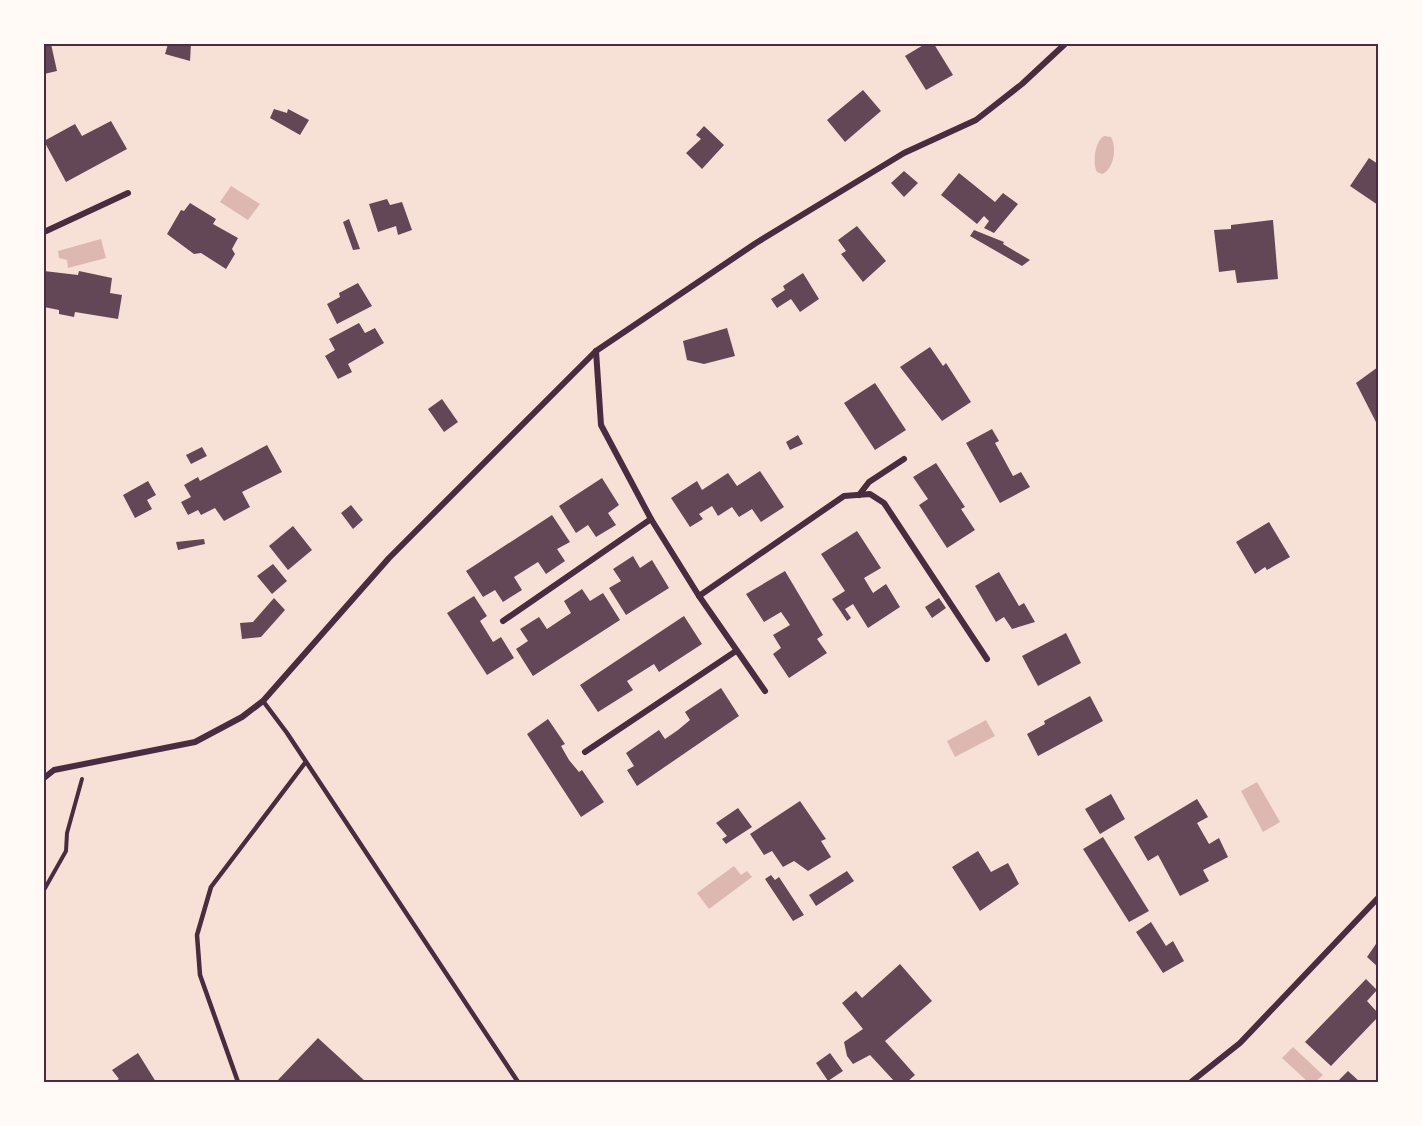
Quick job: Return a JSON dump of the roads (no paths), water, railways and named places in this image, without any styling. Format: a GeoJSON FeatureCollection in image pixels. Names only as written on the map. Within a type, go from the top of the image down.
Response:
{"type":"FeatureCollection","features":[{"type":"Feature","properties":{"kind":"street"},"geometry":{"type":"LineString","coordinates":[[44,778],[54,771],[195,742],[242,717],[263,701],[389,558],[596,351],[756,243],[904,153],[976,120],[1022,84],[1065,44]]}},
{"type":"Feature","properties":{"kind":"street"},"geometry":{"type":"LineString","coordinates":[[44,232],[128,193]]}},
{"type":"Feature","properties":{"kind":"street"},"geometry":{"type":"LineString","coordinates":[[596,351],[601,425],[651,519],[699,596],[765,691]]}},
{"type":"Feature","properties":{"kind":"street"},"geometry":{"type":"LineString","coordinates":[[858,495],[869,482],[904,459]]}},
{"type":"Feature","properties":{"kind":"street"},"geometry":{"type":"LineString","coordinates":[[699,596],[844,496],[870,494],[884,503],[987,658]]}},
{"type":"Feature","properties":{"kind":"street"},"geometry":{"type":"LineString","coordinates":[[503,621],[651,519]]}},
{"type":"Feature","properties":{"kind":"street"},"geometry":{"type":"LineString","coordinates":[[585,752],[736,651]]}},
{"type":"Feature","properties":{"kind":"street"},"geometry":{"type":"LineString","coordinates":[[1191,1083],[1240,1043],[1378,898]]}},
{"type":"Feature","properties":{"kind":"lane"},"geometry":{"type":"LineString","coordinates":[[263,701],[518,1083]]}},
{"type":"Feature","properties":{"kind":"lane"},"geometry":{"type":"LineString","coordinates":[[238,1083],[200,975],[197,935],[211,887],[305,763]]}}]}
